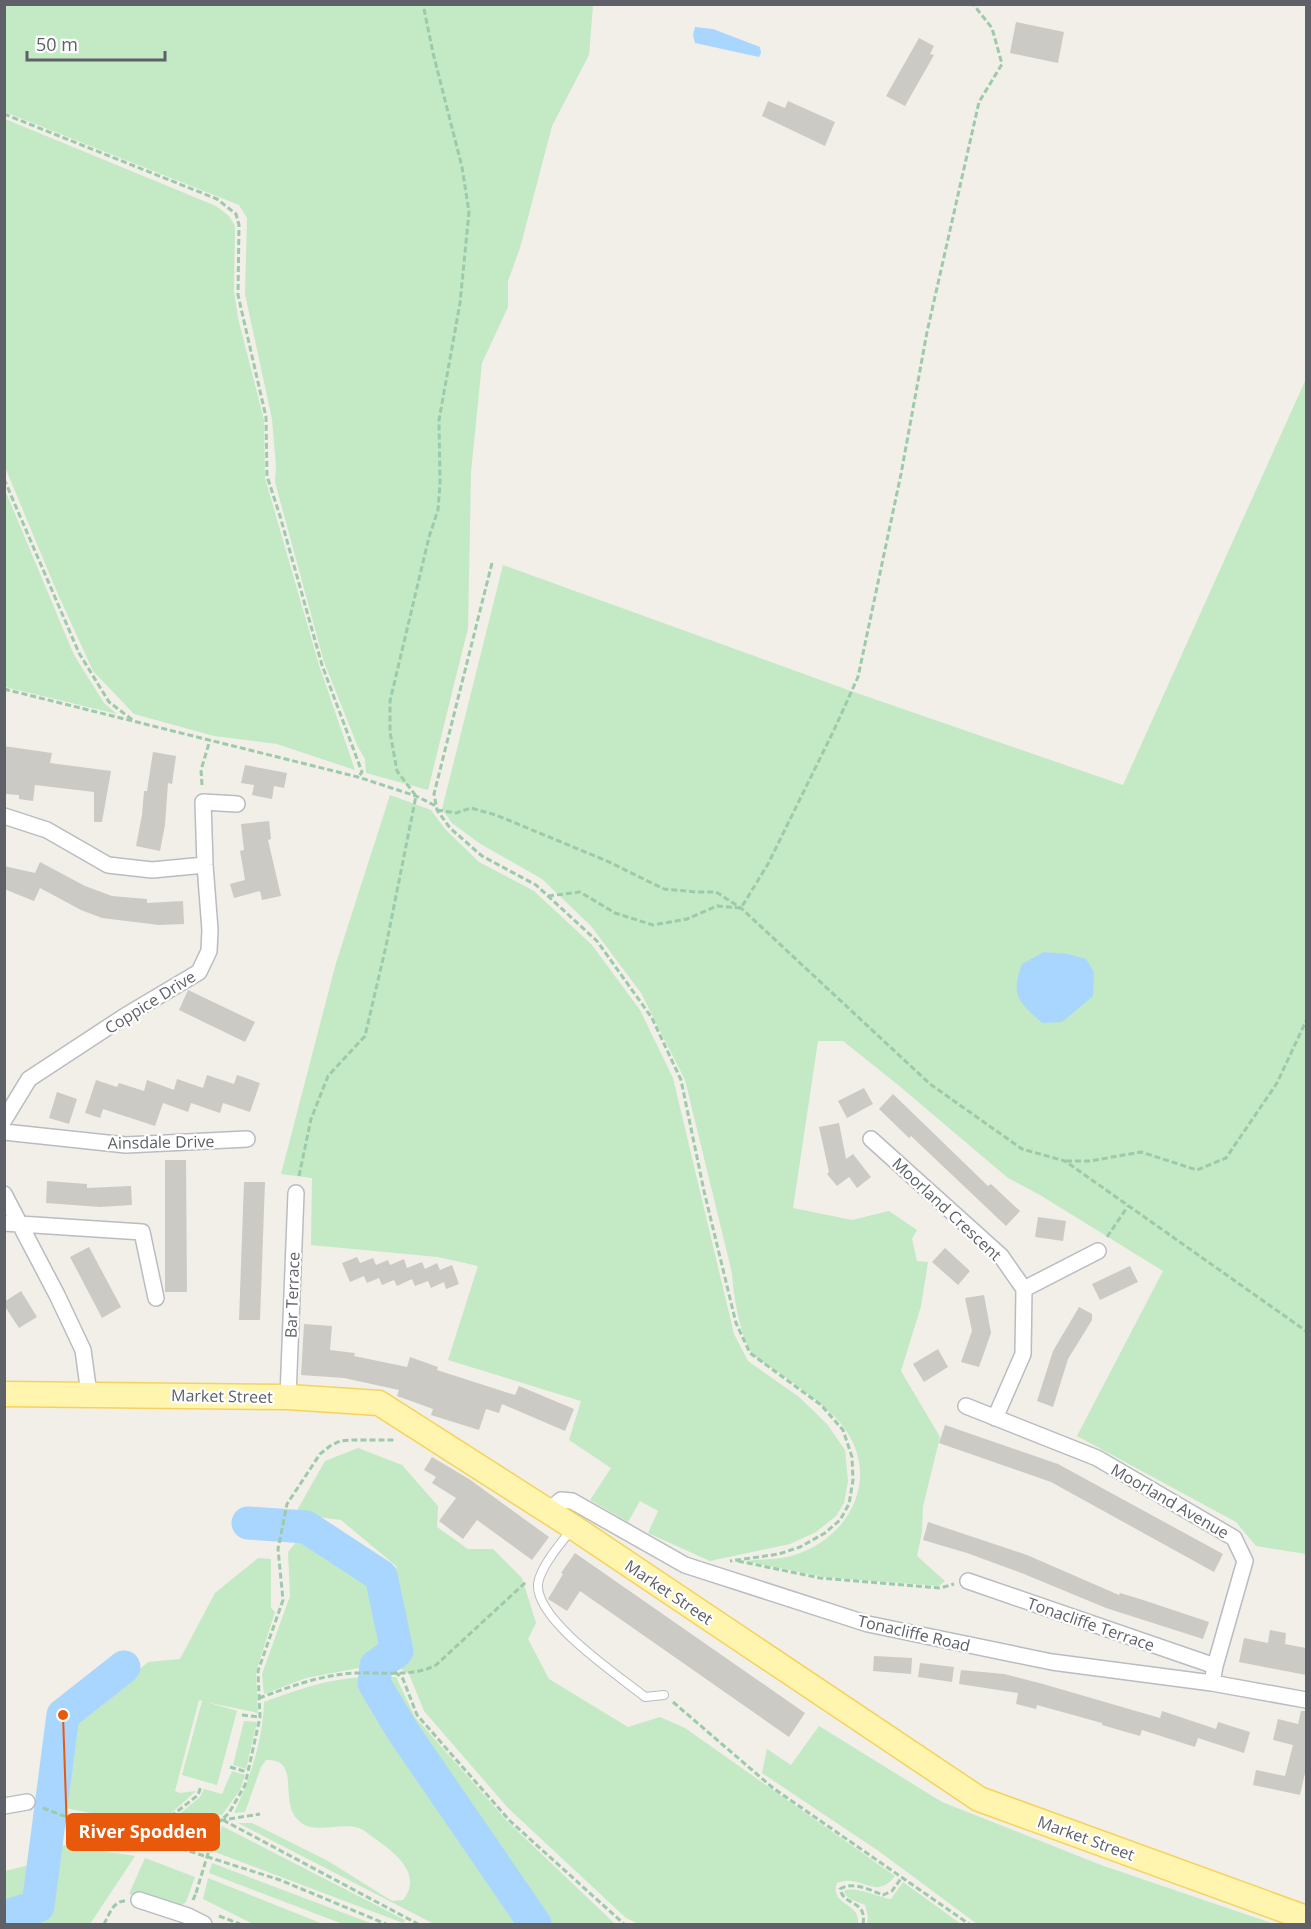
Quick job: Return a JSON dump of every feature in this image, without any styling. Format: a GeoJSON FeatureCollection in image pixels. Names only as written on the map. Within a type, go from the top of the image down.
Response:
{"type":"FeatureCollection","features":[{"type":"Feature","properties":{"kind":"main road","name":"Market Street"},"geometry":{"type":"LineString","coordinates":[[4,1394],[288,1398],[379,1403],[573,1527],[979,1799],[1306,1918]]}},
{"type":"Feature","properties":{"kind":"street"},"geometry":{"type":"LineString","coordinates":[[203,802],[237,804]]}},
{"type":"Feature","properties":{"kind":"street","name":"Coppice Drive"},"geometry":{"type":"LineString","coordinates":[[4,1120],[29,1079],[125,1016],[199,972],[209,951],[210,930],[203,802]]}},
{"type":"Feature","properties":{"kind":"street"},"geometry":{"type":"LineString","coordinates":[[4,816],[48,830],[108,865],[152,870],[205,865]]}},
{"type":"Feature","properties":{"kind":"street","name":"Ainsdale Drive"},"geometry":{"type":"LineString","coordinates":[[4,1132],[126,1145],[247,1139]]}},
{"type":"Feature","properties":{"kind":"street","name":"Moorland Crescent"},"geometry":{"type":"LineString","coordinates":[[871,1139],[1001,1256],[1024,1289]]}},
{"type":"Feature","properties":{"kind":"street","name":"Bar Terrace"},"geometry":{"type":"LineString","coordinates":[[288,1398],[296,1193]]}},
{"type":"Feature","properties":{"kind":"street"},"geometry":{"type":"LineString","coordinates":[[4,1194],[21,1222],[83,1350],[89,1394]]}},
{"type":"Feature","properties":{"kind":"street"},"geometry":{"type":"LineString","coordinates":[[4,1223],[21,1222],[142,1232],[156,1298]]}},
{"type":"Feature","properties":{"kind":"street"},"geometry":{"type":"LineString","coordinates":[[995,1418],[1023,1354],[1024,1289],[1098,1251]]}},
{"type":"Feature","properties":{"kind":"street","name":"Moorland Avenue"},"geometry":{"type":"LineString","coordinates":[[966,1406],[1097,1458],[1234,1538],[1245,1561],[1212,1683]]}},
{"type":"Feature","properties":{"kind":"street","name":"Tonacliffe Road"},"geometry":{"type":"LineString","coordinates":[[547,1512],[561,1500],[572,1501],[685,1565],[868,1624],[1052,1662],[1212,1683],[1306,1700]]}},
{"type":"Feature","properties":{"kind":"street","name":"Tonacliffe Terrace"},"geometry":{"type":"LineString","coordinates":[[968,1581],[1215,1666]]}},
{"type":"Feature","properties":{"kind":"street"},"geometry":{"type":"LineString","coordinates":[[4,1806],[27,1802]]}},
{"type":"Feature","properties":{"kind":"street"},"geometry":{"type":"LineString","coordinates":[[138,1900],[188,1916],[204,1924]]}},
{"type":"Feature","properties":{"kind":"lane"},"geometry":{"type":"LineString","coordinates":[[573,1527],[541,1572],[538,1584],[543,1606],[562,1630],[645,1697],[664,1695]]}},
{"type":"Feature","properties":{"kind":"path"},"geometry":{"type":"LineString","coordinates":[[296,1193],[311,1119],[328,1076],[365,1036],[391,925],[416,796],[397,771],[390,732],[390,701],[426,547],[438,510],[439,420],[460,303],[469,212],[462,167],[423,4]]}},
{"type":"Feature","properties":{"kind":"path"},"geometry":{"type":"LineString","coordinates":[[741,908],[768,864],[858,677],[901,474],[927,332],[979,102],[1002,64],[992,28],[973,4]]}},
{"type":"Feature","properties":{"kind":"path"},"geometry":{"type":"LineString","coordinates":[[4,114],[217,199],[237,214],[239,225],[238,295],[266,417],[267,476],[322,665],[362,772],[358,777]]}},
{"type":"Feature","properties":{"kind":"path"},"geometry":{"type":"LineString","coordinates":[[4,479],[79,653],[109,702],[136,722]]}},
{"type":"Feature","properties":{"kind":"path"},"geometry":{"type":"LineString","coordinates":[[492,562],[434,794],[437,808],[450,828],[482,856],[536,885],[597,941],[652,1018],[681,1080],[704,1191],[736,1323],[750,1353],[821,1405],[843,1430],[852,1457],[853,1480],[849,1504],[840,1520],[825,1533],[800,1547],[779,1554],[715,1564],[712,1574]]}},
{"type":"Feature","properties":{"kind":"path"},"geometry":{"type":"LineString","coordinates":[[4,690],[358,777],[416,796],[437,808],[456,813],[471,808],[496,814],[607,861],[664,889],[716,892],[741,908],[930,1084],[1022,1149],[1065,1161],[1090,1161],[1141,1152],[1197,1170],[1226,1158],[1277,1083],[1306,1021]]}},
{"type":"Feature","properties":{"kind":"path"},"geometry":{"type":"LineString","coordinates":[[203,802],[201,770],[210,741]]}},
{"type":"Feature","properties":{"kind":"path"},"geometry":{"type":"LineString","coordinates":[[548,896],[580,892],[615,913],[652,925],[687,919],[717,906],[741,908]]}},
{"type":"Feature","properties":{"kind":"path"},"geometry":{"type":"LineString","coordinates":[[1065,1161],[1306,1331]]}},
{"type":"Feature","properties":{"kind":"path"},"geometry":{"type":"LineString","coordinates":[[1098,1251],[1128,1206]]}},
{"type":"Feature","properties":{"kind":"path"},"geometry":{"type":"LineString","coordinates":[[196,1893],[217,1824],[229,1813],[242,1791],[260,1717],[258,1671],[283,1600],[278,1549],[287,1504],[320,1454],[330,1446],[340,1441],[401,1440],[417,1427]]}},
{"type":"Feature","properties":{"kind":"path"},"geometry":{"type":"LineString","coordinates":[[734,1561],[820,1578],[940,1588],[968,1581]]}},
{"type":"Feature","properties":{"kind":"path"},"geometry":{"type":"LineString","coordinates":[[259,1698],[307,1681],[344,1674],[424,1671],[436,1665],[530,1579],[541,1572]]}},
{"type":"Feature","properties":{"kind":"path"},"geometry":{"type":"LineString","coordinates":[[395,1672],[403,1679],[417,1715],[510,1821],[624,1924]]}},
{"type":"Feature","properties":{"kind":"path"},"geometry":{"type":"LineString","coordinates":[[664,1695],[773,1788],[969,1924]]}},
{"type":"Feature","properties":{"kind":"path"},"geometry":{"type":"LineString","coordinates":[[242,1715],[260,1717]]}},
{"type":"Feature","properties":{"kind":"path"},"geometry":{"type":"LineString","coordinates":[[230,1767],[247,1772]]}},
{"type":"Feature","properties":{"kind":"path"},"geometry":{"type":"LineString","coordinates":[[173,1818],[174,1814],[198,1795],[201,1786]]}},
{"type":"Feature","properties":{"kind":"path"},"geometry":{"type":"LineString","coordinates":[[27,1802],[61,1815],[167,1844],[280,1880],[386,1924]]}},
{"type":"Feature","properties":{"kind":"path"},"geometry":{"type":"LineString","coordinates":[[94,1824],[128,1817],[223,1820],[260,1814]]}},
{"type":"Feature","properties":{"kind":"path"},"geometry":{"type":"LineString","coordinates":[[223,1820],[418,1924]]}},
{"type":"Feature","properties":{"kind":"path"},"geometry":{"type":"LineString","coordinates":[[863,1924],[864,1917],[859,1905],[848,1900],[840,1889],[846,1885],[858,1886],[883,1895],[892,1891],[902,1877]]}},
{"type":"Feature","properties":{"kind":"path"},"geometry":{"type":"LineString","coordinates":[[104,1924],[114,1906],[120,1901],[138,1900]]}},
{"type":"Feature","properties":{"kind":"green space"},"geometry":{"type":"Polygon","coordinates":[[[4,5],[593,5],[589,55],[552,126],[520,248],[508,281],[508,307],[482,363],[471,472],[468,628],[428,790],[366,773],[365,759],[324,662],[275,482],[272,419],[245,294],[247,218],[239,205],[5,112],[4,5]]]}},
{"type":"Feature","properties":{"kind":"green space"},"geometry":{"type":"Polygon","coordinates":[[[5,119],[216,206],[229,216],[235,226],[234,291],[238,318],[264,420],[265,478],[319,665],[355,770],[277,744],[214,736],[134,714],[93,671],[5,467],[5,119]]]}},
{"type":"Feature","properties":{"kind":"green space"},"geometry":{"type":"Polygon","coordinates":[[[1306,379],[1306,1554],[1256,1546],[1236,1522],[1077,1436],[1163,1271],[1040,1195],[1008,1178],[843,1041],[818,1041],[793,1208],[852,1220],[889,1211],[917,1230],[912,1239],[917,1261],[928,1262],[921,1306],[901,1371],[940,1437],[923,1506],[922,1532],[917,1556],[945,1581],[939,1586],[824,1577],[745,1561],[791,1556],[813,1547],[832,1534],[846,1518],[856,1499],[860,1479],[858,1458],[850,1437],[835,1417],[802,1389],[758,1359],[748,1346],[738,1314],[732,1273],[685,1080],[641,993],[591,926],[542,879],[479,843],[452,823],[442,809],[503,565],[848,690],[1123,785],[1306,379]]]}},
{"type":"Feature","properties":{"kind":"green space"},"geometry":{"type":"Polygon","coordinates":[[[5,490],[74,655],[104,703],[117,714],[5,687],[5,490]]]}},
{"type":"Feature","properties":{"kind":"green space"},"geometry":{"type":"Polygon","coordinates":[[[390,795],[431,810],[445,829],[479,862],[534,891],[592,945],[640,1010],[673,1078],[734,1334],[748,1361],[799,1397],[827,1424],[845,1450],[848,1481],[844,1503],[836,1516],[816,1532],[790,1544],[710,1561],[648,1533],[658,1511],[640,1501],[628,1522],[590,1500],[611,1468],[569,1440],[581,1401],[448,1360],[478,1266],[438,1257],[311,1245],[312,1178],[281,1174],[336,963],[390,795]]]}},
{"type":"Feature","properties":{"kind":"green space"},"geometry":{"type":"Polygon","coordinates":[[[358,1448],[402,1465],[438,1506],[437,1527],[468,1549],[493,1549],[522,1578],[536,1623],[528,1639],[549,1679],[628,1727],[660,1717],[685,1728],[895,1876],[881,1887],[854,1881],[837,1883],[837,1896],[855,1912],[858,1924],[639,1924],[626,1918],[508,1808],[424,1711],[409,1674],[396,1666],[403,1650],[396,1566],[341,1520],[295,1514],[325,1461],[358,1448]]]}},
{"type":"Feature","properties":{"kind":"green space"},"geometry":{"type":"Polygon","coordinates":[[[301,1536],[368,1582],[391,1647],[364,1667],[306,1678],[264,1694],[262,1674],[290,1596],[288,1552],[301,1536]]]}},
{"type":"Feature","properties":{"kind":"green space"},"geometry":{"type":"Polygon","coordinates":[[[258,1558],[271,1559],[271,1608],[275,1612],[256,1672],[258,1713],[206,1702],[237,1711],[217,1785],[182,1775],[202,1701],[199,1700],[175,1791],[180,1793],[196,1791],[169,1815],[102,1815],[59,1807],[70,1730],[148,1662],[180,1659],[215,1593],[258,1558]]]}},
{"type":"Feature","properties":{"kind":"green space"},"geometry":{"type":"Polygon","coordinates":[[[365,1677],[367,1690],[528,1924],[434,1924],[238,1823],[252,1823],[328,1861],[392,1901],[403,1900],[409,1890],[410,1881],[398,1857],[359,1828],[347,1826],[319,1828],[307,1826],[297,1819],[291,1809],[284,1767],[278,1762],[266,1760],[261,1767],[245,1812],[234,1813],[255,1759],[264,1702],[326,1682],[365,1677]]]}},
{"type":"Feature","properties":{"kind":"green space"},"geometry":{"type":"Polygon","coordinates":[[[378,1677],[396,1677],[415,1717],[507,1821],[615,1924],[549,1924],[542,1921],[398,1716],[378,1682],[378,1677]]]}},
{"type":"Feature","properties":{"kind":"green space"},"geometry":{"type":"Polygon","coordinates":[[[244,1721],[257,1722],[246,1769],[233,1765],[244,1721]]]}},
{"type":"Feature","properties":{"kind":"green space"},"geometry":{"type":"Polygon","coordinates":[[[819,1726],[942,1802],[1101,1865],[1274,1924],[977,1924],[880,1852],[762,1773],[767,1749],[791,1765],[819,1726]]]}},
{"type":"Feature","properties":{"kind":"green space"},"geometry":{"type":"Polygon","coordinates":[[[232,1771],[245,1775],[240,1790],[222,1815],[178,1815],[200,1797],[204,1789],[222,1794],[232,1771]]]}},
{"type":"Feature","properties":{"kind":"green space"},"geometry":{"type":"Polygon","coordinates":[[[222,1826],[405,1920],[403,1923],[215,1852],[222,1826]]]}},
{"type":"Feature","properties":{"kind":"green space"},"geometry":{"type":"Polygon","coordinates":[[[33,1837],[40,1840],[31,1903],[5,1911],[5,1871],[29,1865],[33,1837]]]}},
{"type":"Feature","properties":{"kind":"green space"},"geometry":{"type":"Polygon","coordinates":[[[56,1844],[135,1856],[90,1924],[13,1924],[44,1915],[56,1844]]]}},
{"type":"Feature","properties":{"kind":"green space"},"geometry":{"type":"Polygon","coordinates":[[[145,1858],[195,1877],[186,1902],[181,1906],[129,1894],[145,1858]]]}},
{"type":"Feature","properties":{"kind":"green space"},"geometry":{"type":"Polygon","coordinates":[[[212,1863],[373,1924],[343,1924],[209,1873],[212,1863]]]}},
{"type":"Feature","properties":{"kind":"green space"},"geometry":{"type":"Polygon","coordinates":[[[208,1878],[323,1924],[253,1924],[203,1899],[208,1878]]]}},
{"type":"Feature","properties":{"kind":"green space"},"geometry":{"type":"Polygon","coordinates":[[[903,1882],[961,1924],[867,1924],[865,1905],[850,1899],[844,1893],[845,1890],[850,1889],[891,1899],[903,1882]]]}},
{"type":"Feature","properties":{"kind":"water"},"geometry":{"type":"Polygon","coordinates":[[[695,27],[713,29],[760,47],[761,53],[759,57],[695,43],[693,35],[695,27]]]}},
{"type":"Feature","properties":{"kind":"water"},"geometry":{"type":"Polygon","coordinates":[[[1044,952],[1068,954],[1086,959],[1094,972],[1093,996],[1062,1022],[1042,1023],[1022,1003],[1017,991],[1018,975],[1022,964],[1044,952]]]}},
{"type":"Feature","properties":{"kind":"building"},"geometry":{"type":"Polygon","coordinates":[[[1016,22],[1064,32],[1058,63],[1010,53],[1016,22]]]}},
{"type":"Feature","properties":{"kind":"building"},"geometry":{"type":"Polygon","coordinates":[[[919,38],[934,46],[930,54],[934,55],[905,106],[886,96],[919,38]]]}},
{"type":"Feature","properties":{"kind":"building"},"geometry":{"type":"Polygon","coordinates":[[[768,101],[785,108],[788,101],[835,122],[825,146],[762,116],[768,101]]]}},
{"type":"Feature","properties":{"kind":"building"},"geometry":{"type":"Polygon","coordinates":[[[4,746],[52,753],[50,763],[111,771],[102,822],[94,822],[94,792],[35,785],[33,801],[19,799],[19,795],[4,794],[4,746]]]}},
{"type":"Feature","properties":{"kind":"building"},"geometry":{"type":"Polygon","coordinates":[[[153,752],[176,756],[172,784],[168,783],[165,825],[160,851],[136,846],[144,791],[147,791],[153,752]]]}},
{"type":"Feature","properties":{"kind":"building"},"geometry":{"type":"Polygon","coordinates":[[[245,765],[287,773],[284,788],[274,786],[272,799],[252,795],[254,785],[241,783],[245,765]]]}},
{"type":"Feature","properties":{"kind":"building"},"geometry":{"type":"Polygon","coordinates":[[[269,821],[271,839],[268,840],[281,896],[262,900],[260,891],[234,898],[230,884],[245,880],[240,851],[244,850],[241,824],[269,821]]]}},
{"type":"Feature","properties":{"kind":"building"},"geometry":{"type":"Polygon","coordinates":[[[40,862],[85,886],[112,896],[147,899],[147,903],[183,901],[184,924],[159,925],[102,918],[81,910],[40,888],[34,901],[4,889],[4,866],[35,873],[40,862]]]}},
{"type":"Feature","properties":{"kind":"building"},"geometry":{"type":"Polygon","coordinates":[[[188,990],[255,1022],[245,1042],[179,1010],[188,990]]]}},
{"type":"Feature","properties":{"kind":"building"},"geometry":{"type":"Polygon","coordinates":[[[207,1075],[234,1084],[237,1075],[260,1083],[250,1112],[223,1103],[220,1113],[191,1103],[188,1112],[163,1103],[155,1126],[103,1109],[100,1118],[85,1113],[96,1080],[117,1087],[119,1083],[144,1091],[147,1080],[174,1090],[177,1079],[203,1088],[207,1075]]]}},
{"type":"Feature","properties":{"kind":"building"},"geometry":{"type":"Polygon","coordinates":[[[864,1088],[873,1104],[847,1118],[838,1101],[864,1088]]]}},
{"type":"Feature","properties":{"kind":"building"},"geometry":{"type":"Polygon","coordinates":[[[57,1092],[77,1099],[69,1124],[49,1118],[57,1092]]]}},
{"type":"Feature","properties":{"kind":"building"},"geometry":{"type":"Polygon","coordinates":[[[893,1094],[988,1186],[991,1184],[1020,1211],[1006,1226],[911,1136],[909,1138],[879,1109],[893,1094]]]}},
{"type":"Feature","properties":{"kind":"building"},"geometry":{"type":"Polygon","coordinates":[[[839,1123],[846,1159],[853,1154],[871,1177],[857,1188],[849,1177],[837,1186],[827,1174],[829,1172],[819,1127],[839,1123]]]}},
{"type":"Feature","properties":{"kind":"building"},"geometry":{"type":"Polygon","coordinates":[[[165,1160],[186,1160],[187,1292],[165,1292],[165,1160]]]}},
{"type":"Feature","properties":{"kind":"building"},"geometry":{"type":"Polygon","coordinates":[[[47,1181],[87,1184],[87,1188],[131,1186],[132,1205],[100,1207],[46,1203],[47,1181]]]}},
{"type":"Feature","properties":{"kind":"building"},"geometry":{"type":"Polygon","coordinates":[[[244,1182],[265,1182],[260,1320],[239,1320],[244,1182]]]}},
{"type":"Feature","properties":{"kind":"building"},"geometry":{"type":"Polygon","coordinates":[[[1038,1217],[1066,1221],[1063,1241],[1035,1237],[1038,1217]]]}},
{"type":"Feature","properties":{"kind":"building"},"geometry":{"type":"Polygon","coordinates":[[[89,1247],[121,1307],[102,1318],[70,1257],[89,1247]]]}},
{"type":"Feature","properties":{"kind":"building"},"geometry":{"type":"Polygon","coordinates":[[[945,1248],[970,1271],[958,1285],[932,1262],[945,1248]]]}},
{"type":"Feature","properties":{"kind":"building"},"geometry":{"type":"Polygon","coordinates":[[[357,1257],[360,1263],[373,1258],[376,1265],[388,1260],[390,1265],[404,1259],[407,1268],[422,1262],[425,1269],[437,1263],[440,1270],[452,1265],[459,1284],[446,1289],[444,1282],[431,1288],[428,1281],[415,1286],[412,1279],[397,1286],[394,1280],[382,1285],[379,1278],[367,1283],[364,1276],[350,1282],[342,1263],[357,1257]]]}},
{"type":"Feature","properties":{"kind":"building"},"geometry":{"type":"Polygon","coordinates":[[[1130,1266],[1138,1282],[1100,1300],[1092,1284],[1130,1266]]]}},
{"type":"Feature","properties":{"kind":"building"},"geometry":{"type":"Polygon","coordinates":[[[21,1291],[37,1317],[19,1328],[4,1302],[21,1291]]]}},
{"type":"Feature","properties":{"kind":"building"},"geometry":{"type":"Polygon","coordinates":[[[984,1295],[991,1333],[979,1367],[961,1362],[972,1331],[965,1298],[984,1295]]]}},
{"type":"Feature","properties":{"kind":"building"},"geometry":{"type":"Polygon","coordinates":[[[1079,1307],[1092,1314],[1092,1320],[1068,1359],[1053,1407],[1037,1401],[1053,1351],[1079,1307]]]}},
{"type":"Feature","properties":{"kind":"building"},"geometry":{"type":"Polygon","coordinates":[[[304,1324],[332,1326],[330,1350],[355,1353],[354,1356],[407,1367],[410,1357],[438,1367],[437,1370],[515,1395],[519,1386],[574,1409],[565,1431],[502,1404],[499,1413],[486,1409],[479,1430],[431,1415],[433,1409],[397,1396],[399,1390],[344,1378],[301,1375],[304,1324]]]}},
{"type":"Feature","properties":{"kind":"building"},"geometry":{"type":"Polygon","coordinates":[[[938,1349],[948,1367],[924,1382],[913,1364],[938,1349]]]}},
{"type":"Feature","properties":{"kind":"building"},"geometry":{"type":"Polygon","coordinates":[[[945,1425],[1058,1464],[1223,1554],[1214,1572],[1051,1482],[939,1443],[945,1425]]]}},
{"type":"Feature","properties":{"kind":"building"},"geometry":{"type":"Polygon","coordinates":[[[432,1457],[469,1479],[549,1537],[532,1560],[477,1520],[463,1539],[439,1521],[456,1498],[432,1483],[436,1477],[424,1470],[432,1457]]]}},
{"type":"Feature","properties":{"kind":"building"},"geometry":{"type":"Polygon","coordinates":[[[928,1522],[1027,1555],[1119,1595],[1120,1593],[1140,1599],[1209,1622],[1203,1639],[1106,1608],[1024,1574],[923,1540],[928,1522]]]}},
{"type":"Feature","properties":{"kind":"building"},"geometry":{"type":"Polygon","coordinates":[[[575,1553],[805,1713],[789,1737],[580,1591],[567,1611],[548,1599],[563,1574],[561,1573],[575,1553]]]}},
{"type":"Feature","properties":{"kind":"building"},"geometry":{"type":"Polygon","coordinates":[[[1270,1630],[1286,1633],[1285,1644],[1306,1648],[1306,1675],[1239,1662],[1244,1638],[1268,1643],[1270,1630]]]}},
{"type":"Feature","properties":{"kind":"building"},"geometry":{"type":"Polygon","coordinates":[[[874,1656],[912,1658],[911,1674],[873,1671],[874,1656]]]}},
{"type":"Feature","properties":{"kind":"building"},"geometry":{"type":"Polygon","coordinates":[[[920,1663],[954,1667],[952,1682],[918,1677],[920,1663]]]}},
{"type":"Feature","properties":{"kind":"building"},"geometry":{"type":"Polygon","coordinates":[[[961,1670],[1004,1674],[1160,1718],[1162,1711],[1216,1729],[1218,1722],[1250,1732],[1244,1753],[1198,1738],[1195,1747],[1142,1730],[1140,1736],[1037,1705],[1036,1709],[1016,1704],[1018,1693],[959,1684],[961,1670]]]}},
{"type":"Feature","properties":{"kind":"building"},"geometry":{"type":"Polygon","coordinates":[[[1301,1711],[1306,1711],[1306,1769],[1300,1795],[1253,1785],[1256,1770],[1285,1776],[1293,1745],[1273,1740],[1278,1719],[1298,1724],[1301,1711]]]}},
{"type":"Feature","properties":{"kind":"waterway"},"geometry":{"type":"LineString","coordinates":[[248,1523],[306,1527],[381,1576],[397,1651],[376,1666],[374,1683],[402,1730],[535,1924]]}},
{"type":"Feature","properties":{"kind":"waterway"},"geometry":{"type":"LineString","coordinates":[[4,1917],[38,1906],[63,1715],[124,1667]]}},
{"type":"Feature","properties":{"kind":"place","name":"River Spodden"},"geometry":{"type":"Point","coordinates":[63,1715]}}]}
